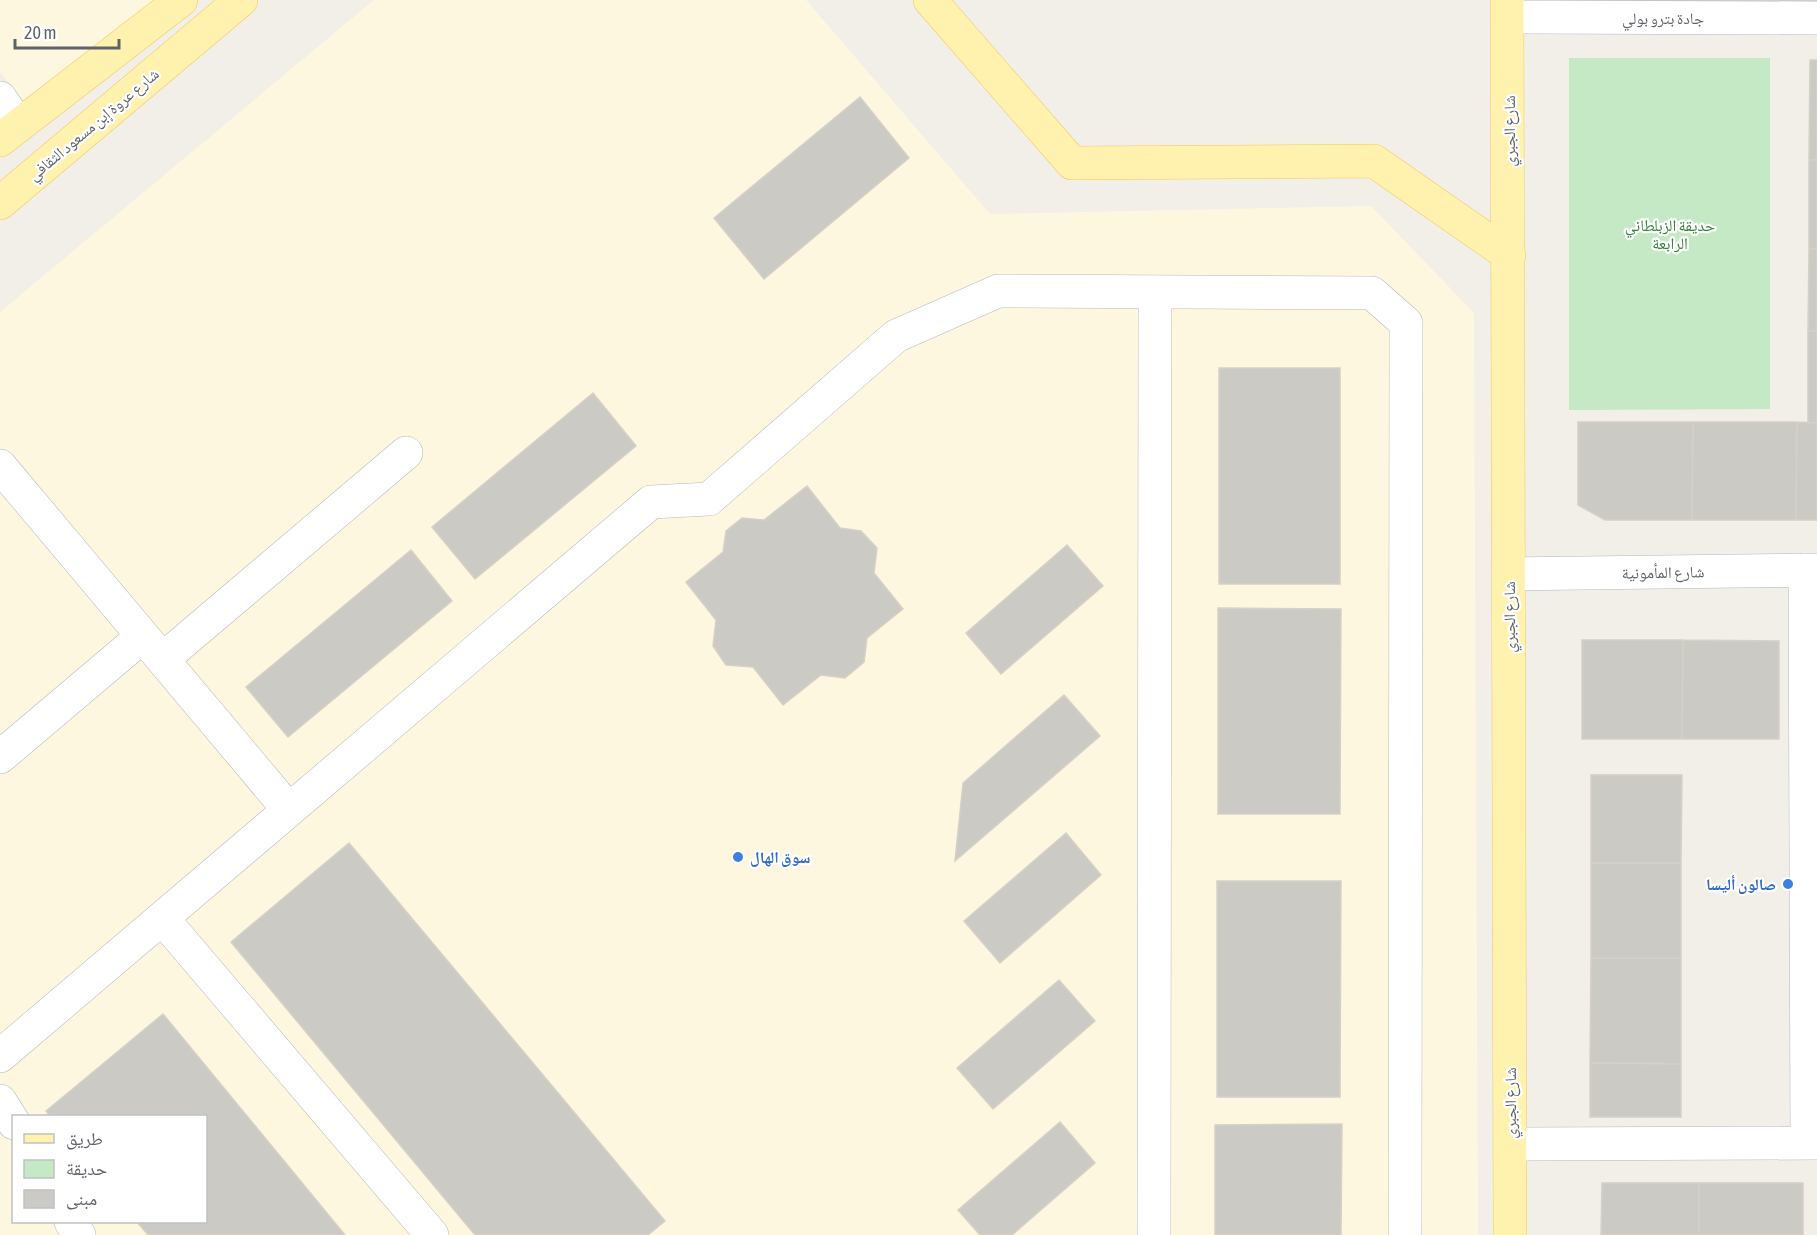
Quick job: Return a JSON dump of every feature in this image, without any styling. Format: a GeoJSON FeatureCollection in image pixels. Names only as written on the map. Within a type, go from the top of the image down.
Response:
{"type":"FeatureCollection","features":[{"type":"Feature","properties":{"kind":"main road"},"geometry":{"type":"LineString","coordinates":[[9,132],[181,0]]}},
{"type":"Feature","properties":{"kind":"main road","name":"شارع عروة إبن مسعود الثقافي"},"geometry":{"type":"LineString","coordinates":[[0,203],[241,0]]}},
{"type":"Feature","properties":{"kind":"main road"},"geometry":{"type":"LineString","coordinates":[[930,0],[1072,163],[1374,161],[1509,255]]}},
{"type":"Feature","properties":{"kind":"main road","name":"شارع الجبري"},"geometry":{"type":"LineString","coordinates":[[1508,9],[1510,1235]]}},
{"type":"Feature","properties":{"kind":"street","name":"جادة بترو بولي"},"geometry":{"type":"LineString","coordinates":[[1508,9],[1817,18]]}},
{"type":"Feature","properties":{"kind":"street"},"geometry":{"type":"LineString","coordinates":[[0,98],[9,132]]}},
{"type":"Feature","properties":{"kind":"street"},"geometry":{"type":"LineString","coordinates":[[0,1056],[651,502],[709,499],[896,336],[998,291],[1372,293],[1406,323],[1405,1235]]}},
{"type":"Feature","properties":{"kind":"street"},"geometry":{"type":"LineString","coordinates":[[1154,1235],[1155,292]]}},
{"type":"Feature","properties":{"kind":"street"},"geometry":{"type":"LineString","coordinates":[[0,757],[153,647],[406,453]]}},
{"type":"Feature","properties":{"kind":"street"},"geometry":{"type":"LineString","coordinates":[[0,466],[289,810]]}},
{"type":"Feature","properties":{"kind":"street"},"geometry":{"type":"LineString","coordinates":[[1510,1144],[1812,1143],[1811,570]]}},
{"type":"Feature","properties":{"kind":"street","name":"شارع المأمونية"},"geometry":{"type":"LineString","coordinates":[[1509,574],[1811,570]]}},
{"type":"Feature","properties":{"kind":"street"},"geometry":{"type":"LineString","coordinates":[[162,918],[432,1235]]}},
{"type":"Feature","properties":{"kind":"street"},"geometry":{"type":"LineString","coordinates":[[0,1101],[12,1120]]}},
{"type":"Feature","properties":{"kind":"shaded area"},"geometry":{"type":"Polygon","coordinates":[[[0,0],[176,0],[38,117],[0,72],[0,0]]]}},
{"type":"Feature","properties":{"kind":"shaded area","name":"سوق الهال"},"geometry":{"type":"Polygon","coordinates":[[[374,0],[806,0],[990,214],[1371,206],[1474,313],[1478,1235],[0,1235],[0,312],[374,0]]]}},
{"type":"Feature","properties":{"kind":"green space","name":"حديقة الزبلطاني الرابعة"},"geometry":{"type":"Polygon","coordinates":[[[1569,58],[1770,58],[1770,409],[1569,410],[1569,58]]]}},
{"type":"Feature","properties":{"kind":"building"},"geometry":{"type":"Polygon","coordinates":[[[1562,0],[1817,0],[1817,4],[1562,2],[1562,0]]]}},
{"type":"Feature","properties":{"kind":"building"},"geometry":{"type":"Polygon","coordinates":[[[1810,60],[1817,60],[1817,160],[1809,160],[1810,60]]]}},
{"type":"Feature","properties":{"kind":"building"},"geometry":{"type":"Polygon","coordinates":[[[860,97],[909,158],[764,279],[714,218],[860,97]]]}},
{"type":"Feature","properties":{"kind":"building"},"geometry":{"type":"Polygon","coordinates":[[[1809,160],[1817,160],[1817,249],[1809,249],[1809,160]]]}},
{"type":"Feature","properties":{"kind":"building"},"geometry":{"type":"Polygon","coordinates":[[[1809,249],[1817,249],[1817,331],[1808,331],[1809,249]]]}},
{"type":"Feature","properties":{"kind":"building"},"geometry":{"type":"Polygon","coordinates":[[[1808,331],[1817,331],[1817,423],[1808,423],[1808,331]]]}},
{"type":"Feature","properties":{"kind":"building"},"geometry":{"type":"Polygon","coordinates":[[[1219,368],[1340,368],[1340,584],[1219,584],[1219,368]]]}},
{"type":"Feature","properties":{"kind":"building"},"geometry":{"type":"Polygon","coordinates":[[[593,393],[636,446],[475,579],[432,527],[593,393]]]}},
{"type":"Feature","properties":{"kind":"building"},"geometry":{"type":"Polygon","coordinates":[[[1578,422],[1693,422],[1692,520],[1605,520],[1578,505],[1578,422]]]}},
{"type":"Feature","properties":{"kind":"building"},"geometry":{"type":"Polygon","coordinates":[[[1693,422],[1797,422],[1796,520],[1692,520],[1693,422]]]}},
{"type":"Feature","properties":{"kind":"building"},"geometry":{"type":"Polygon","coordinates":[[[1797,422],[1817,423],[1817,520],[1796,520],[1797,422]]]}},
{"type":"Feature","properties":{"kind":"building"},"geometry":{"type":"Polygon","coordinates":[[[807,486],[840,528],[861,531],[877,548],[874,573],[903,609],[867,638],[864,662],[845,678],[821,675],[783,705],[753,667],[726,665],[713,646],[716,620],[686,582],[723,552],[726,531],[742,518],[764,520],[807,486]]]}},
{"type":"Feature","properties":{"kind":"building"},"geometry":{"type":"Polygon","coordinates":[[[1067,545],[1103,586],[1001,674],[966,633],[1067,545]]]}},
{"type":"Feature","properties":{"kind":"building"},"geometry":{"type":"Polygon","coordinates":[[[411,550],[452,601],[288,737],[246,687],[411,550]]]}},
{"type":"Feature","properties":{"kind":"building"},"geometry":{"type":"Polygon","coordinates":[[[1218,608],[1341,609],[1340,814],[1218,814],[1218,608]]]}},
{"type":"Feature","properties":{"kind":"building"},"geometry":{"type":"Polygon","coordinates":[[[1582,640],[1683,640],[1682,739],[1582,739],[1582,640]]]}},
{"type":"Feature","properties":{"kind":"building"},"geometry":{"type":"Polygon","coordinates":[[[1683,640],[1779,641],[1779,739],[1682,739],[1683,640]]]}},
{"type":"Feature","properties":{"kind":"building"},"geometry":{"type":"Polygon","coordinates":[[[1064,695],[1100,736],[955,861],[963,783],[1064,695]]]}},
{"type":"Feature","properties":{"kind":"building"},"geometry":{"type":"Polygon","coordinates":[[[1591,775],[1682,775],[1681,863],[1591,863],[1591,775]]]}},
{"type":"Feature","properties":{"kind":"building"},"geometry":{"type":"Polygon","coordinates":[[[1066,833],[1101,875],[1000,963],[964,921],[1066,833]]]}},
{"type":"Feature","properties":{"kind":"building"},"geometry":{"type":"Polygon","coordinates":[[[349,843],[665,1221],[648,1235],[475,1235],[231,942],[349,843]]]}},
{"type":"Feature","properties":{"kind":"building"},"geometry":{"type":"Polygon","coordinates":[[[1591,863],[1681,863],[1681,958],[1591,958],[1591,863]]]}},
{"type":"Feature","properties":{"kind":"building"},"geometry":{"type":"Polygon","coordinates":[[[1217,881],[1341,881],[1340,1097],[1217,1097],[1217,881]]]}},
{"type":"Feature","properties":{"kind":"building"},"geometry":{"type":"Polygon","coordinates":[[[1591,958],[1681,958],[1681,1064],[1590,1063],[1591,958]]]}},
{"type":"Feature","properties":{"kind":"building"},"geometry":{"type":"Polygon","coordinates":[[[1059,980],[1095,1021],[993,1109],[957,1068],[1059,980]]]}},
{"type":"Feature","properties":{"kind":"building"},"geometry":{"type":"Polygon","coordinates":[[[163,1014],[345,1235],[148,1235],[138,1223],[207,1223],[207,1115],[49,1115],[46,1111],[163,1014]]]}},
{"type":"Feature","properties":{"kind":"building"},"geometry":{"type":"Polygon","coordinates":[[[1590,1063],[1681,1064],[1681,1117],[1590,1117],[1590,1063]]]}},
{"type":"Feature","properties":{"kind":"building"},"geometry":{"type":"Polygon","coordinates":[[[1060,1122],[1095,1163],[1012,1235],[980,1235],[958,1210],[1060,1122]]]}},
{"type":"Feature","properties":{"kind":"building"},"geometry":{"type":"Polygon","coordinates":[[[1342,1124],[1341,1235],[1215,1235],[1215,1125],[1342,1124]]]}},
{"type":"Feature","properties":{"kind":"building"},"geometry":{"type":"Polygon","coordinates":[[[1602,1183],[1699,1183],[1699,1235],[1601,1235],[1602,1183]]]}},
{"type":"Feature","properties":{"kind":"building"},"geometry":{"type":"Polygon","coordinates":[[[1699,1183],[1803,1183],[1803,1235],[1699,1235],[1699,1183]]]}},
{"type":"Feature","properties":{"kind":"place","name":"سوق الهال"},"geometry":{"type":"Point","coordinates":[738,857]}},
{"type":"Feature","properties":{"kind":"place","name":"صالون أليسا"},"geometry":{"type":"Point","coordinates":[1788,884]}}]}
